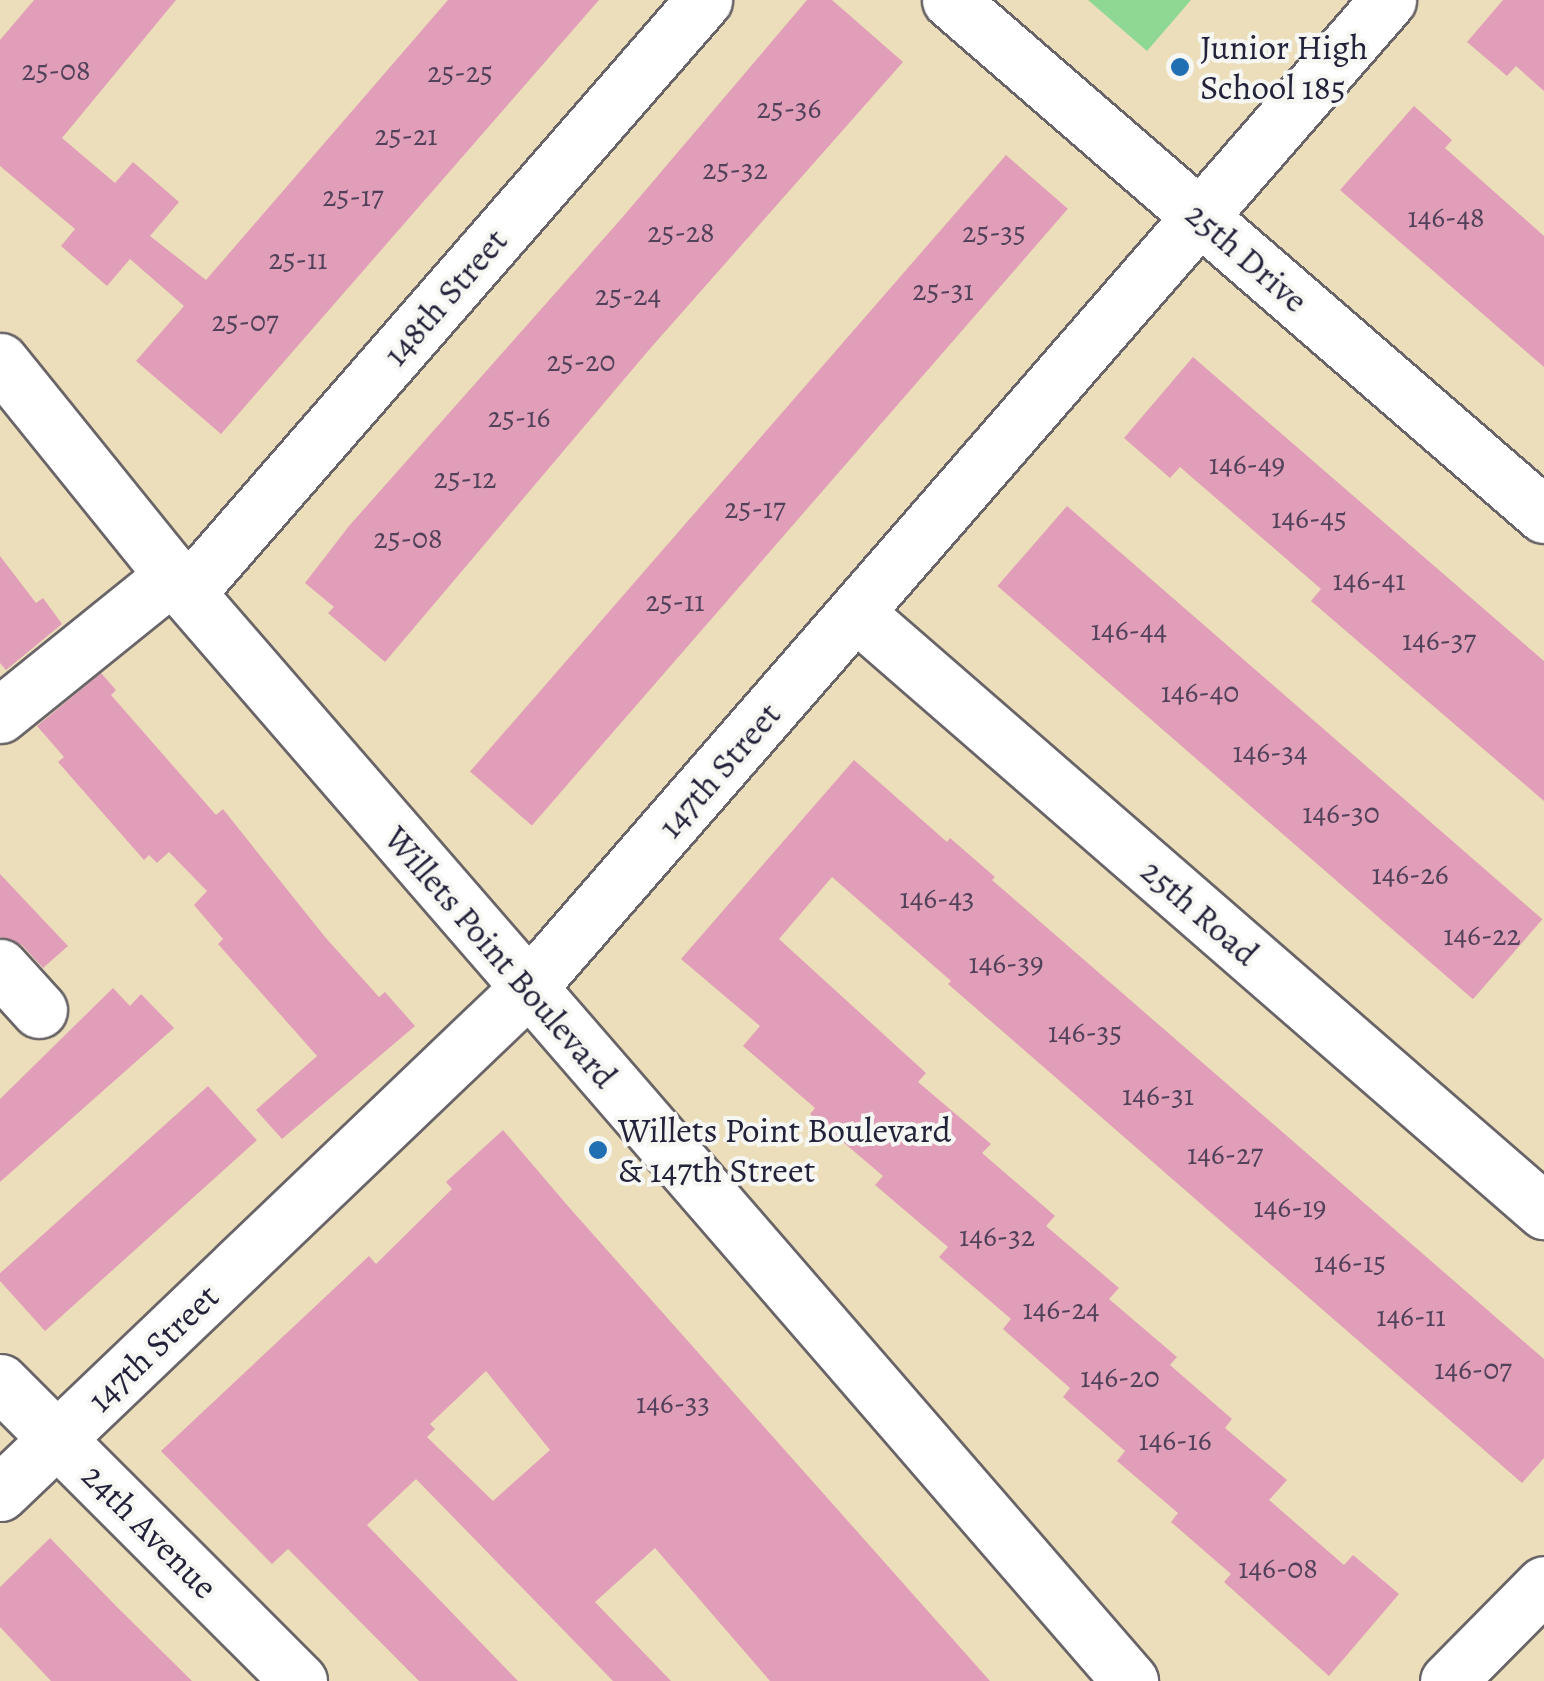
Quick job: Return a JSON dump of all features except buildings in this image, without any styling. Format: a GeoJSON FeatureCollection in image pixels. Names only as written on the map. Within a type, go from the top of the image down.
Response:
{"type":"FeatureCollection","features":[{"type":"Feature","properties":{"kind":"street","name":"148th Street"},"geometry":{"type":"LineString","coordinates":[[0,716],[180,585],[704,0]]}},
{"type":"Feature","properties":{"kind":"street","name":"25th Drive"},"geometry":{"type":"LineString","coordinates":[[950,0],[1544,515]]}},
{"type":"Feature","properties":{"kind":"street","name":"147th Street"},"geometry":{"type":"LineString","coordinates":[[0,1493],[528,988],[1388,0]]}},
{"type":"Feature","properties":{"kind":"street","name":"Willets Point Boulevard"},"geometry":{"type":"LineString","coordinates":[[0,361],[180,585],[1130,1681]]}},
{"type":"Feature","properties":{"kind":"street","name":"25th Road"},"geometry":{"type":"LineString","coordinates":[[856,613],[1544,1212]]}},
{"type":"Feature","properties":{"kind":"street"},"geometry":{"type":"LineString","coordinates":[[0,967],[39,1010]]}},
{"type":"Feature","properties":{"kind":"street","name":"24th Avenue"},"geometry":{"type":"LineString","coordinates":[[0,1382],[299,1681]]}},
{"type":"Feature","properties":{"kind":"street"},"geometry":{"type":"LineString","coordinates":[[1448,1681],[1544,1584]]}},
{"type":"Feature","properties":{"kind":"green space"},"geometry":{"type":"Polygon","coordinates":[[[1088,0],[1191,0],[1147,51],[1088,0]]]}},
{"type":"Feature","properties":{"kind":"place","name":"Junior High School 185"},"geometry":{"type":"Point","coordinates":[1180,67]}},
{"type":"Feature","properties":{"kind":"place","name":"Willets Point Boulevard & 147th Street"},"geometry":{"type":"Point","coordinates":[598,1150]}}]}
